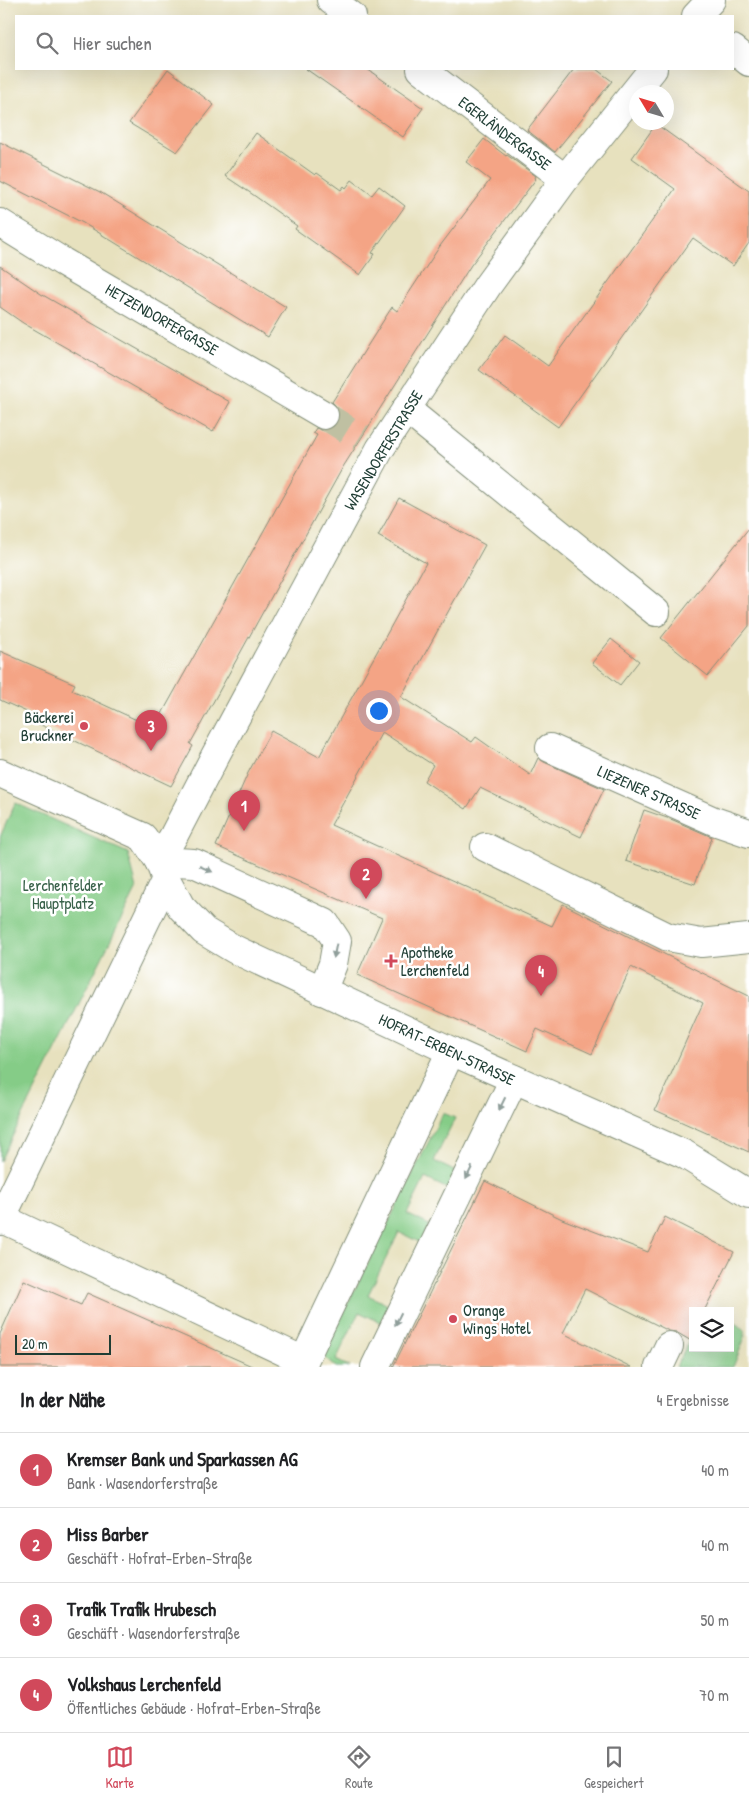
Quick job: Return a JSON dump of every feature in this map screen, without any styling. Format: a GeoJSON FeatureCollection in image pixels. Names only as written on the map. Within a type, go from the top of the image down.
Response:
{"type":"FeatureCollection","features":[{"type":"Feature","properties":{"kind":"street"},"geometry":{"type":"LineString","coordinates":[[331,0],[351,15]]}},
{"type":"Feature","properties":{"kind":"street"},"geometry":{"type":"LineString","coordinates":[[697,15],[711,0]]}},
{"type":"Feature","properties":{"kind":"street"},"geometry":{"type":"LineString","coordinates":[[734,50],[749,62]]}},
{"type":"Feature","properties":{"kind":"street","name":"EGERLÄNDERGASSE"},"geometry":{"type":"LineString","coordinates":[[422,70],[565,179]]}},
{"type":"Feature","properties":{"kind":"street","name":"WASENDORFERSTRASSE"},"geometry":{"type":"LineString","coordinates":[[162,870],[174,835],[371,443],[406,410],[488,285],[565,179],[652,70]]}},
{"type":"Feature","properties":{"kind":"street","name":"HETZENDORFERGASSE"},"geometry":{"type":"LineString","coordinates":[[0,223],[324,415]]}},
{"type":"Feature","properties":{"kind":"street"},"geometry":{"type":"LineString","coordinates":[[406,410],[656,612]]}},
{"type":"Feature","properties":{"kind":"street","name":"LIEZENER STRASSE"},"geometry":{"type":"LineString","coordinates":[[550,748],[714,821],[749,833]]}},
{"type":"Feature","properties":{"kind":"street","name":"HOFRAT-ERBEN-STRASSE"},"geometry":{"type":"LineString","coordinates":[[0,774],[143,837],[181,907],[204,931],[234,949],[452,1051],[684,1154],[749,1194]]}},
{"type":"Feature","properties":{"kind":"street"},"geometry":{"type":"LineString","coordinates":[[485,847],[668,937],[701,943],[749,938]]}},
{"type":"Feature","properties":{"kind":"street"},"geometry":{"type":"LineString","coordinates":[[322,991],[333,964],[337,941],[325,922],[194,863],[162,870],[1,1219],[303,1364],[452,1051]]}},
{"type":"Feature","properties":{"kind":"street"},"geometry":{"type":"LineString","coordinates":[[375,1367],[514,1079]]}},
{"type":"Feature","properties":{"kind":"green space","name":"Lerchenfelder Hauptplatz"},"geometry":{"type":"Polygon","coordinates":[[[15,803],[128,853],[137,888],[0,1161],[0,837],[15,803]]]}},
{"type":"Feature","properties":{"kind":"green space"},"geometry":{"type":"Polygon","coordinates":[[[443,1113],[455,1118],[434,1161],[456,1172],[448,1189],[425,1178],[407,1214],[429,1225],[421,1243],[399,1232],[368,1295],[390,1306],[382,1323],[359,1312],[336,1360],[350,1367],[336,1367],[322,1355],[443,1113]]]}},
{"type":"Feature","properties":{"kind":"green space"},"geometry":{"type":"Polygon","coordinates":[[[734,1323],[745,1330],[745,1337],[733,1367],[676,1367],[689,1341],[689,1352],[734,1352],[734,1323]]]}},
{"type":"Feature","properties":{"kind":"building"},"geometry":{"type":"Polygon","coordinates":[[[167,70],[214,105],[177,152],[129,123],[167,70]]]}},
{"type":"Feature","properties":{"kind":"building"},"geometry":{"type":"Polygon","coordinates":[[[307,70],[368,70],[423,108],[403,137],[307,70]]]}},
{"type":"Feature","properties":{"kind":"building"},"geometry":{"type":"Polygon","coordinates":[[[573,70],[597,70],[612,81],[555,152],[527,130],[573,70]]]}},
{"type":"Feature","properties":{"kind":"building"},"geometry":{"type":"Polygon","coordinates":[[[652,130],[664,130],[749,191],[749,243],[733,266],[693,238],[558,427],[479,370],[505,335],[548,366],[675,189],[632,158],[652,130]]]}},
{"type":"Feature","properties":{"kind":"building"},"geometry":{"type":"Polygon","coordinates":[[[256,133],[315,175],[317,173],[341,190],[344,186],[346,188],[352,180],[372,195],[379,186],[405,206],[372,253],[375,254],[360,275],[295,229],[297,226],[225,176],[256,133]]]}},
{"type":"Feature","properties":{"kind":"building"},"geometry":{"type":"Polygon","coordinates":[[[484,139],[536,176],[536,179],[471,265],[343,467],[190,744],[193,746],[171,786],[37,723],[40,718],[0,700],[0,651],[75,684],[72,690],[154,728],[317,435],[313,433],[316,428],[324,431],[332,428],[337,423],[340,415],[337,407],[332,402],[392,307],[397,311],[440,246],[490,180],[466,162],[484,139]]]}},
{"type":"Feature","properties":{"kind":"building"},"geometry":{"type":"Polygon","coordinates":[[[0,142],[100,192],[286,307],[268,337],[83,223],[0,181],[0,142]]]}},
{"type":"Feature","properties":{"kind":"building"},"geometry":{"type":"Polygon","coordinates":[[[0,266],[41,294],[230,402],[213,432],[23,323],[0,307],[0,266]]]}},
{"type":"Feature","properties":{"kind":"building"},"geometry":{"type":"Polygon","coordinates":[[[399,498],[485,545],[401,697],[472,742],[476,737],[530,775],[538,758],[604,789],[581,837],[480,788],[466,809],[424,781],[433,765],[382,732],[331,825],[552,926],[563,904],[749,996],[749,1152],[655,1110],[703,1003],[631,967],[592,1054],[537,1029],[527,1051],[357,975],[382,918],[216,846],[248,773],[271,731],[319,757],[426,563],[378,536],[399,498]]]}},
{"type":"Feature","properties":{"kind":"building"},"geometry":{"type":"Polygon","coordinates":[[[749,528],[749,626],[708,676],[661,638],[749,528]]]}},
{"type":"Feature","properties":{"kind":"building"},"geometry":{"type":"Polygon","coordinates":[[[611,639],[639,661],[620,685],[592,663],[611,639]]]}},
{"type":"Feature","properties":{"kind":"building"},"geometry":{"type":"Polygon","coordinates":[[[644,810],[712,837],[695,884],[626,861],[644,810]]]}},
{"type":"Feature","properties":{"kind":"building"},"geometry":{"type":"Polygon","coordinates":[[[485,1181],[562,1219],[648,1252],[665,1217],[734,1252],[706,1307],[689,1307],[689,1340],[585,1289],[563,1333],[631,1367],[393,1367],[485,1181]]]}},
{"type":"Feature","properties":{"kind":"building"},"geometry":{"type":"Polygon","coordinates":[[[24,1280],[81,1305],[87,1293],[254,1367],[0,1367],[0,1334],[24,1280]]]}},
{"type":"Feature","properties":{"kind":"tunnel"},"geometry":{"type":"LineString","coordinates":[[324,415],[361,438]]}},
{"type":"Feature","properties":{"kind":"place","name":"Bäckerei Bruckner"},"geometry":{"type":"Point","coordinates":[84,726]}},
{"type":"Feature","properties":{"kind":"place","name":"Trafik Trafik Hrubesch"},"geometry":{"type":"Point","coordinates":[151,751]}},
{"type":"Feature","properties":{"kind":"place","name":"Kremser Bank und Sparkassen AG"},"geometry":{"type":"Point","coordinates":[244,831]}},
{"type":"Feature","properties":{"kind":"place","name":"Miss Barber"},"geometry":{"type":"Point","coordinates":[366,899]}},
{"type":"Feature","properties":{"kind":"place","name":"Apotheke Lerchenfeld"},"geometry":{"type":"Point","coordinates":[391,961]}},
{"type":"Feature","properties":{"kind":"place","name":"Volkshaus Lerchenfeld"},"geometry":{"type":"Point","coordinates":[541,996]}},
{"type":"Feature","properties":{"kind":"place","name":"Orange Wings Hotel"},"geometry":{"type":"Point","coordinates":[453,1319]}}]}
